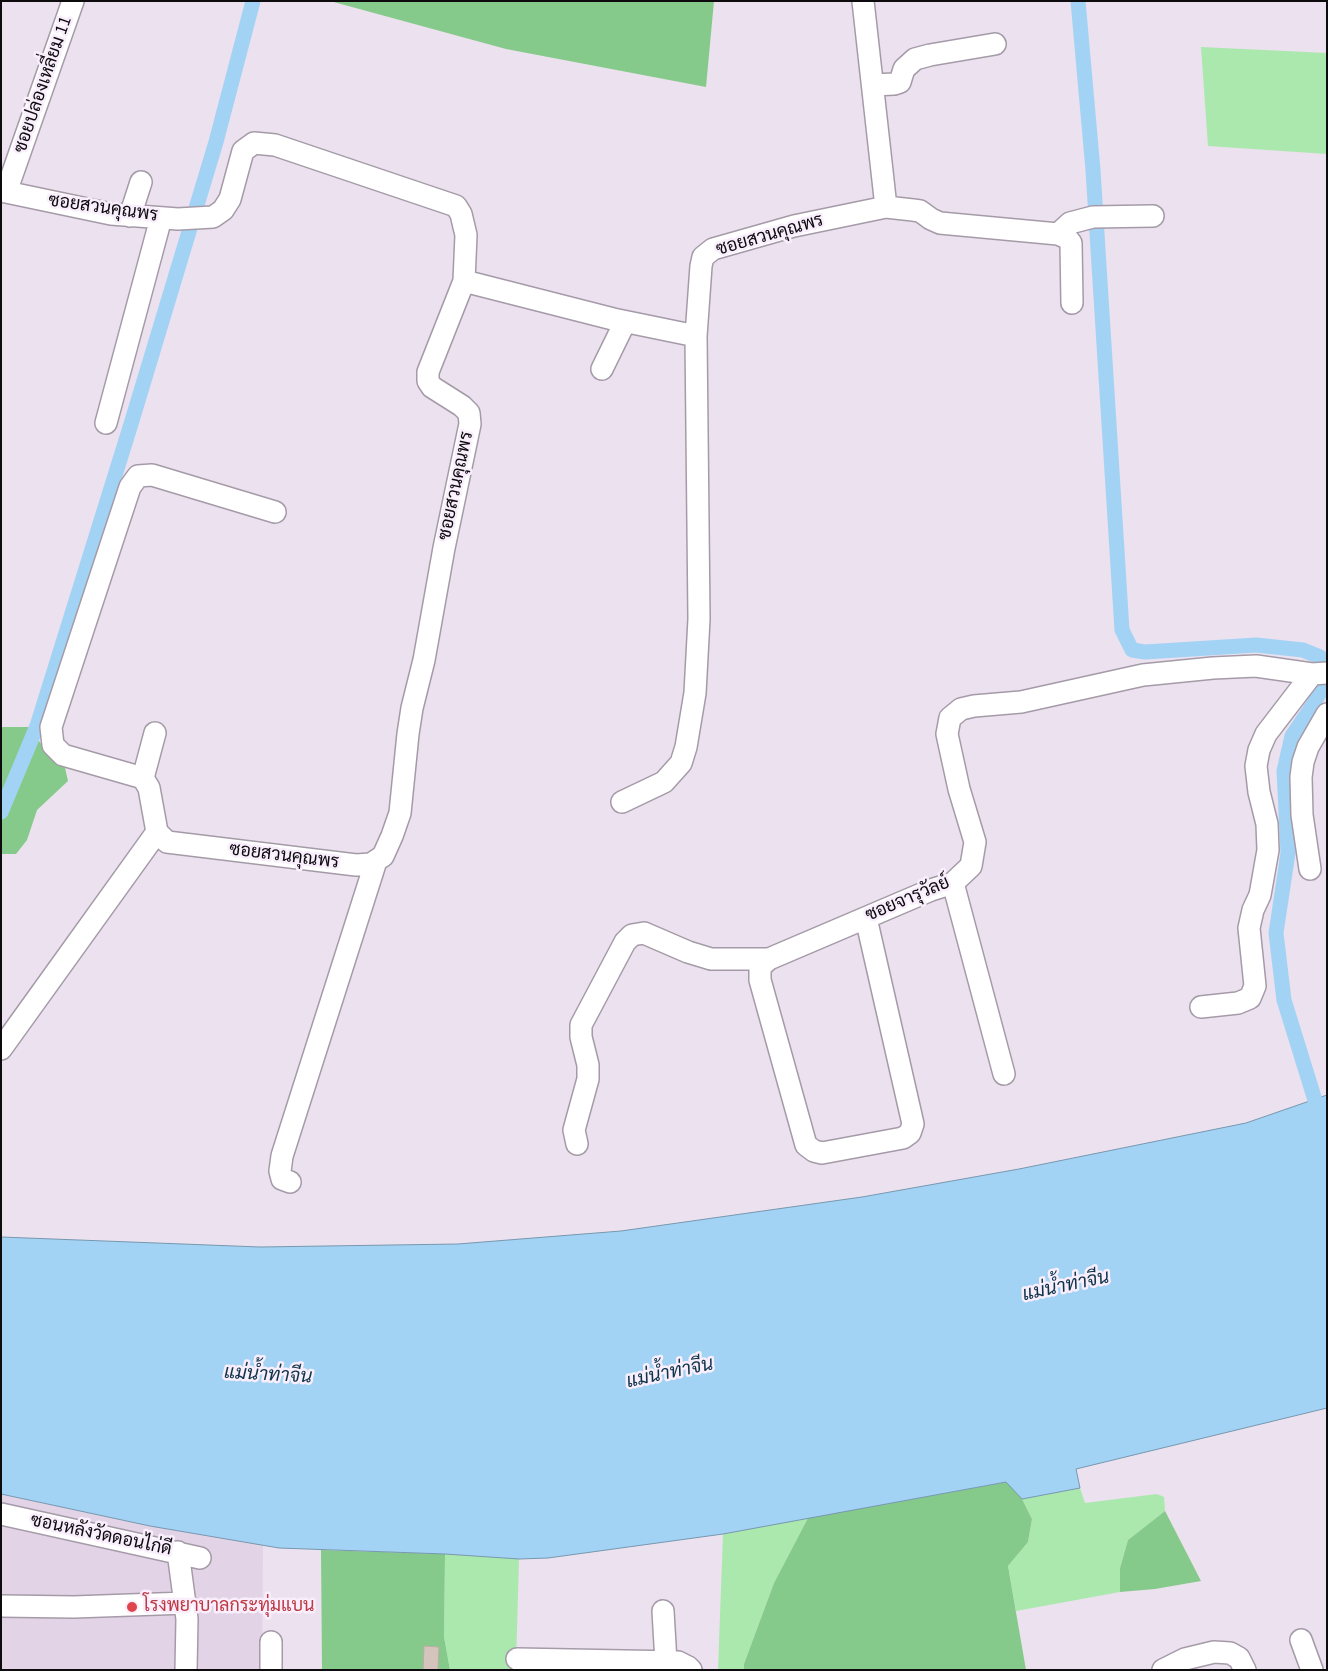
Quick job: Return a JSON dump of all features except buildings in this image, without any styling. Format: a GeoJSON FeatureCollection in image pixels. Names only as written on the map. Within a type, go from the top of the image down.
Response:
{"type":"FeatureCollection","features":[{"type":"Feature","properties":{"kind":"street","name":"ซอยปล่องเหลี่ยม 11"},"geometry":{"type":"LineString","coordinates":[[4,191],[73,1]]}},
{"type":"Feature","properties":{"kind":"street"},"geometry":{"type":"LineString","coordinates":[[863,1],[886,207]]}},
{"type":"Feature","properties":{"kind":"street"},"geometry":{"type":"LineString","coordinates":[[873,85],[900,82],[904,69],[915,59],[995,44]]}},
{"type":"Feature","properties":{"kind":"street","name":"ซอยสวนคุณพร"},"geometry":{"type":"LineString","coordinates":[[4,191],[112,214],[161,218],[213,217],[223,210],[230,199],[243,151],[254,143],[275,145],[456,206],[464,224],[466,235],[464,281],[428,372],[428,381],[432,387],[462,406],[468,413],[470,424],[444,548],[424,660],[412,708],[400,813],[383,856],[371,864],[356,865],[167,842],[156,832]]}},
{"type":"Feature","properties":{"kind":"street"},"geometry":{"type":"LineString","coordinates":[[130,216],[141,182]]}},
{"type":"Feature","properties":{"kind":"street","name":"ซอยสวนคุณพร"},"geometry":{"type":"LineString","coordinates":[[622,802],[664,782],[681,763],[686,747],[695,693],[699,619],[696,336],[703,256],[712,249],[794,226],[886,207],[920,211],[940,223],[1058,234]]}},
{"type":"Feature","properties":{"kind":"street"},"geometry":{"type":"LineString","coordinates":[[1072,303],[1071,243],[1068,238],[1058,234],[1070,223],[1093,217],[1153,216]]}},
{"type":"Feature","properties":{"kind":"street"},"geometry":{"type":"LineString","coordinates":[[106,423],[161,218]]}},
{"type":"Feature","properties":{"kind":"street"},"geometry":{"type":"LineString","coordinates":[[464,281],[625,322],[696,336]]}},
{"type":"Feature","properties":{"kind":"street"},"geometry":{"type":"LineString","coordinates":[[602,369],[625,322]]}},
{"type":"Feature","properties":{"kind":"street"},"geometry":{"type":"LineString","coordinates":[[1,1049],[156,832],[149,788],[143,778],[63,755],[53,745],[51,727],[130,486],[138,476],[152,475],[275,512]]}},
{"type":"Feature","properties":{"kind":"street","name":"ซอยจารุวัลย์"},"geometry":{"type":"LineString","coordinates":[[577,1144],[574,1130],[588,1078],[588,1065],[581,1037],[581,1025],[625,942],[632,935],[644,933],[688,952],[711,959],[768,959],[931,890],[953,883],[971,866],[975,842],[959,790],[947,734],[950,718],[961,709],[1021,702],[1143,675],[1256,666],[1319,673]]}},
{"type":"Feature","properties":{"kind":"street"},"geometry":{"type":"LineString","coordinates":[[1201,1007],[1238,1003],[1250,998],[1255,986],[1249,928],[1253,910],[1260,895],[1268,850],[1267,824],[1259,792],[1256,766],[1258,750],[1266,734],[1319,673]]}},
{"type":"Feature","properties":{"kind":"street"},"geometry":{"type":"LineString","coordinates":[[1310,869],[1302,814],[1301,777],[1308,747],[1327,714]]}},
{"type":"Feature","properties":{"kind":"street"},"geometry":{"type":"LineString","coordinates":[[143,778],[155,733]]}},
{"type":"Feature","properties":{"kind":"street"},"geometry":{"type":"LineString","coordinates":[[290,1182],[282,1179],[280,1171],[282,1156],[376,861]]}},
{"type":"Feature","properties":{"kind":"street"},"geometry":{"type":"LineString","coordinates":[[953,883],[1004,1074]]}},
{"type":"Feature","properties":{"kind":"street"},"geometry":{"type":"LineString","coordinates":[[768,959],[760,967],[760,980],[806,1145],[814,1151],[822,1152],[902,1138],[910,1133],[913,1124],[866,918]]}},
{"type":"Feature","properties":{"kind":"street","name":"ซอนหลังวัดดอนไก่ดี"},"geometry":{"type":"LineString","coordinates":[[1,1514],[200,1558]]}},
{"type":"Feature","properties":{"kind":"street"},"geometry":{"type":"LineString","coordinates":[[178,1552],[186,1603],[186,1670]]}},
{"type":"Feature","properties":{"kind":"street"},"geometry":{"type":"LineString","coordinates":[[1,1606],[74,1607],[186,1603]]}},
{"type":"Feature","properties":{"kind":"street"},"geometry":{"type":"LineString","coordinates":[[664,1611],[666,1662]]}},
{"type":"Feature","properties":{"kind":"street"},"geometry":{"type":"LineString","coordinates":[[1301,1640],[1312,1670]]}},
{"type":"Feature","properties":{"kind":"street"},"geometry":{"type":"LineString","coordinates":[[270,1670],[271,1642]]}},
{"type":"Feature","properties":{"kind":"street"},"geometry":{"type":"LineString","coordinates":[[1163,1670],[1186,1664],[1214,1652],[1230,1653],[1239,1658],[1245,1670]]}},
{"type":"Feature","properties":{"kind":"street"},"geometry":{"type":"LineString","coordinates":[[517,1658],[678,1662],[691,1670]]}},
{"type":"Feature","properties":{"kind":"shaded area","name":"โรงพยาบาลกระทุ่มแบน"},"geometry":{"type":"Polygon","coordinates":[[[1,1494],[150,1526],[263,1545],[262,1670],[1,1670],[1,1494]]]}},
{"type":"Feature","properties":{"kind":"green space"},"geometry":{"type":"Polygon","coordinates":[[[330,1],[714,1],[706,87],[506,49],[330,1]]]}},
{"type":"Feature","properties":{"kind":"green space"},"geometry":{"type":"Polygon","coordinates":[[[1201,47],[1327,53],[1327,154],[1208,146],[1201,47]]]}},
{"type":"Feature","properties":{"kind":"green space"},"geometry":{"type":"Polygon","coordinates":[[[1,727],[29,727],[47,752],[65,768],[68,781],[37,810],[27,840],[16,854],[1,854],[1,727]]]}},
{"type":"Feature","properties":{"kind":"green space"},"geometry":{"type":"Polygon","coordinates":[[[1007,1482],[1022,1499],[1032,1519],[1028,1542],[1008,1566],[1026,1670],[744,1670],[744,1664],[774,1583],[808,1518],[1007,1482]]]}},
{"type":"Feature","properties":{"kind":"green space"},"geometry":{"type":"Polygon","coordinates":[[[1080,1488],[1085,1503],[1157,1494],[1164,1497],[1165,1511],[1128,1540],[1120,1568],[1120,1592],[1016,1611],[1008,1566],[1028,1542],[1032,1519],[1022,1499],[1080,1488]]]}},
{"type":"Feature","properties":{"kind":"green space"},"geometry":{"type":"Polygon","coordinates":[[[1165,1511],[1201,1581],[1155,1589],[1120,1592],[1120,1568],[1128,1540],[1165,1511]]]}},
{"type":"Feature","properties":{"kind":"green space"},"geometry":{"type":"Polygon","coordinates":[[[808,1518],[774,1583],[744,1664],[744,1670],[718,1670],[723,1534],[808,1518]]]}},
{"type":"Feature","properties":{"kind":"green space"},"geometry":{"type":"Polygon","coordinates":[[[321,1550],[445,1554],[444,1637],[450,1670],[322,1670],[321,1550]]]}},
{"type":"Feature","properties":{"kind":"green space"},"geometry":{"type":"Polygon","coordinates":[[[445,1554],[519,1559],[516,1665],[553,1670],[450,1670],[444,1637],[445,1554]]]}},
{"type":"Feature","properties":{"kind":"water","name":"แม่น้ำท่าจีน"},"geometry":{"type":"Polygon","coordinates":[[[1327,1095],[1327,1408],[1076,1469],[1080,1488],[1022,1499],[1006,1482],[723,1534],[548,1558],[519,1559],[445,1554],[279,1548],[150,1526],[1,1494],[1,1237],[260,1247],[458,1244],[621,1231],[862,1197],[1019,1169],[1246,1123],[1327,1095]]]}},
{"type":"Feature","properties":{"kind":"waterway"},"geometry":{"type":"LineString","coordinates":[[1,812],[37,726],[131,424],[216,142],[253,1]]}},
{"type":"Feature","properties":{"kind":"waterway"},"geometry":{"type":"LineString","coordinates":[[1078,1],[1093,170],[1122,630],[1132,650],[1145,652],[1256,645],[1303,650],[1320,657],[1325,683],[1292,736],[1284,771],[1288,853],[1276,933],[1284,1000],[1327,1139]]}},
{"type":"Feature","properties":{"kind":"place","name":"โรงพยาบาลกระทุ่มแบน"},"geometry":{"type":"Point","coordinates":[132,1607]}}]}
